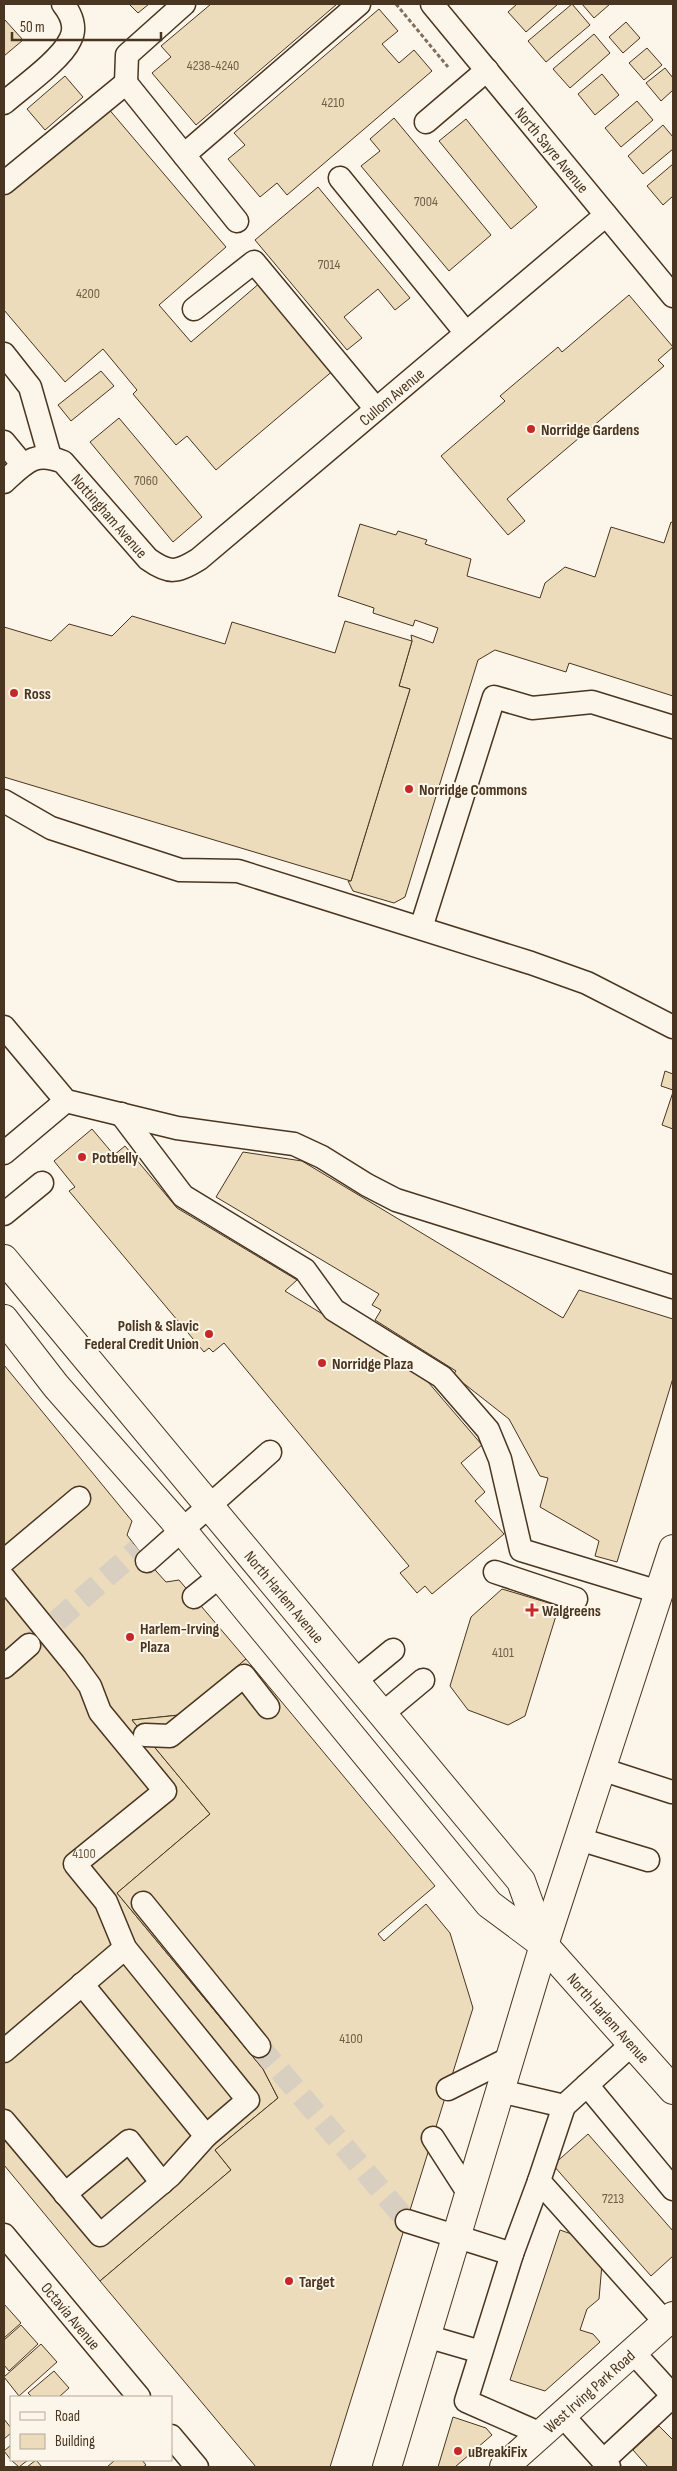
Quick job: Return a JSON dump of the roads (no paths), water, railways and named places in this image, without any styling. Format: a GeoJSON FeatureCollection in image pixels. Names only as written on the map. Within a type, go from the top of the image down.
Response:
{"type":"FeatureCollection","features":[{"type":"Feature","properties":{"kind":"main road","name":"North Harlem Avenue"},"geometry":{"type":"LineString","coordinates":[[4,1260],[520,1881],[544,1945]]}},
{"type":"Feature","properties":{"kind":"main road","name":"North Harlem Avenue"},"geometry":{"type":"LineString","coordinates":[[4,1319],[56,1386],[220,1576],[489,1904],[544,1945],[673,2090]]}},
{"type":"Feature","properties":{"kind":"main road"},"geometry":{"type":"LineString","coordinates":[[387,2467],[544,1945],[673,1549]]}},
{"type":"Feature","properties":{"kind":"main road","name":"West Irving Park Road"},"geometry":{"type":"LineString","coordinates":[[504,2467],[669,2320]]}},
{"type":"Feature","properties":{"kind":"street"},"geometry":{"type":"LineString","coordinates":[[4,103],[57,57],[70,41],[73,32],[70,15],[63,4]]}},
{"type":"Feature","properties":{"kind":"street"},"geometry":{"type":"LineString","coordinates":[[184,4],[127,55],[126,82],[237,220]]}},
{"type":"Feature","properties":{"kind":"street"},"geometry":{"type":"LineString","coordinates":[[184,155],[359,4]]}},
{"type":"Feature","properties":{"kind":"street","name":"North Sayre Avenue"},"geometry":{"type":"LineString","coordinates":[[432,4],[673,296]]}},
{"type":"Feature","properties":{"kind":"street"},"geometry":{"type":"LineString","coordinates":[[426,122],[487,70]]}},
{"type":"Feature","properties":{"kind":"street"},"geometry":{"type":"LineString","coordinates":[[4,183],[126,82]]}},
{"type":"Feature","properties":{"kind":"street"},"geometry":{"type":"LineString","coordinates":[[340,178],[466,333]]}},
{"type":"Feature","properties":{"kind":"street","name":"Cullom Avenue"},"geometry":{"type":"LineString","coordinates":[[171,571],[185,568],[198,559],[606,215]]}},
{"type":"Feature","properties":{"kind":"street"},"geometry":{"type":"LineString","coordinates":[[194,310],[254,262],[376,409]]}},
{"type":"Feature","properties":{"kind":"street"},"geometry":{"type":"LineString","coordinates":[[4,354],[30,387],[50,457],[42,456],[23,465],[4,482]]}},
{"type":"Feature","properties":{"kind":"street"},"geometry":{"type":"LineString","coordinates":[[4,442],[23,465]]}},
{"type":"Feature","properties":{"kind":"street","name":"Nottingham Avenue"},"geometry":{"type":"LineString","coordinates":[[50,457],[63,462],[73,472],[148,559],[160,568],[171,571]]}},
{"type":"Feature","properties":{"kind":"street"},"geometry":{"type":"LineString","coordinates":[[421,928],[494,697],[532,708],[592,702],[673,727]]}},
{"type":"Feature","properties":{"kind":"street"},"geometry":{"type":"LineString","coordinates":[[4,801],[51,828],[180,870],[238,870],[587,983],[673,1027]]}},
{"type":"Feature","properties":{"kind":"street"},"geometry":{"type":"LineString","coordinates":[[4,1028],[66,1101],[177,1128],[294,1144],[322,1157],[367,1185],[396,1200],[673,1287]]}},
{"type":"Feature","properties":{"kind":"street"},"geometry":{"type":"LineString","coordinates":[[4,1153],[66,1101]]}},
{"type":"Feature","properties":{"kind":"street"},"geometry":{"type":"LineString","coordinates":[[121,1114],[183,1196],[305,1270],[334,1310],[442,1377],[488,1430],[500,1459],[522,1550],[659,1592]]}},
{"type":"Feature","properties":{"kind":"street"},"geometry":{"type":"LineString","coordinates":[[4,1214],[42,1183]]}},
{"type":"Feature","properties":{"kind":"street"},"geometry":{"type":"LineString","coordinates":[[143,1555],[177,1525],[209,1506],[270,1452]]}},
{"type":"Feature","properties":{"kind":"street"},"geometry":{"type":"LineString","coordinates":[[4,1561],[80,1498]]}},
{"type":"Feature","properties":{"kind":"street"},"geometry":{"type":"LineString","coordinates":[[495,1572],[576,1599]]}},
{"type":"Feature","properties":{"kind":"street"},"geometry":{"type":"LineString","coordinates":[[194,1598],[220,1576]]}},
{"type":"Feature","properties":{"kind":"street"},"geometry":{"type":"LineString","coordinates":[[4,1578],[90,1686],[100,1712],[165,1791],[76,1864],[106,1902],[125,1948],[248,2100],[206,2136],[162,2183],[100,2235],[4,2121]]}},
{"type":"Feature","properties":{"kind":"street"},"geometry":{"type":"LineString","coordinates":[[4,1667],[29,1645]]}},
{"type":"Feature","properties":{"kind":"street"},"geometry":{"type":"LineString","coordinates":[[354,1682],[392,1650]]}},
{"type":"Feature","properties":{"kind":"street"},"geometry":{"type":"LineString","coordinates":[[145,1735],[170,1736],[244,1676],[268,1707]]}},
{"type":"Feature","properties":{"kind":"street"},"geometry":{"type":"LineString","coordinates":[[382,1715],[423,1680]]}},
{"type":"Feature","properties":{"kind":"street"},"geometry":{"type":"LineString","coordinates":[[601,1770],[672,1792]]}},
{"type":"Feature","properties":{"kind":"street"},"geometry":{"type":"LineString","coordinates":[[579,1839],[648,1860]]}},
{"type":"Feature","properties":{"kind":"street"},"geometry":{"type":"LineString","coordinates":[[143,1903],[259,2046]]}},
{"type":"Feature","properties":{"kind":"street"},"geometry":{"type":"LineString","coordinates":[[4,2052],[125,1948]]}},
{"type":"Feature","properties":{"kind":"street"},"geometry":{"type":"LineString","coordinates":[[82,1984],[206,2136]]}},
{"type":"Feature","properties":{"kind":"street"},"geometry":{"type":"LineString","coordinates":[[541,2434],[466,2401],[512,2254],[564,2106],[632,2044]]}},
{"type":"Feature","properties":{"kind":"street"},"geometry":{"type":"LineString","coordinates":[[448,2088],[510,2058]]}},
{"type":"Feature","properties":{"kind":"street"},"geometry":{"type":"LineString","coordinates":[[587,2086],[673,2189]]}},
{"type":"Feature","properties":{"kind":"street"},"geometry":{"type":"LineString","coordinates":[[500,2091],[564,2106]]}},
{"type":"Feature","properties":{"kind":"street"},"geometry":{"type":"LineString","coordinates":[[433,2138],[469,2194]]}},
{"type":"Feature","properties":{"kind":"street"},"geometry":{"type":"LineString","coordinates":[[65,2194],[129,2141],[162,2183]]}},
{"type":"Feature","properties":{"kind":"street"},"geometry":{"type":"LineString","coordinates":[[539,2181],[669,2320]]}},
{"type":"Feature","properties":{"kind":"street"},"geometry":{"type":"LineString","coordinates":[[406,2221],[512,2254]]}},
{"type":"Feature","properties":{"kind":"street","name":"Octavia Avenue"},"geometry":{"type":"LineString","coordinates":[[4,2235],[138,2396]]}},
{"type":"Feature","properties":{"kind":"street"},"geometry":{"type":"LineString","coordinates":[[426,2336],[481,2352]]}},
{"type":"Feature","properties":{"kind":"street"},"geometry":{"type":"LineString","coordinates":[[562,2415],[606,2464],[673,2396],[633,2352]]}},
{"type":"Feature","properties":{"kind":"street"},"geometry":{"type":"LineString","coordinates":[[172,2437],[197,2467]]}},
{"type":"Feature","properties":{"kind":"tunnel"},"geometry":{"type":"LineString","coordinates":[[32,1643],[138,1549]]}},
{"type":"Feature","properties":{"kind":"tunnel"},"geometry":{"type":"LineString","coordinates":[[259,2046],[407,2221]]}},
{"type":"Feature","properties":{"kind":"place","name":"Norridge Gardens"},"geometry":{"type":"Point","coordinates":[531,429]}},
{"type":"Feature","properties":{"kind":"place","name":"Ross"},"geometry":{"type":"Point","coordinates":[14,693]}},
{"type":"Feature","properties":{"kind":"place","name":"Norridge Commons"},"geometry":{"type":"Point","coordinates":[409,789]}},
{"type":"Feature","properties":{"kind":"place","name":"Potbelly"},"geometry":{"type":"Point","coordinates":[82,1157]}},
{"type":"Feature","properties":{"kind":"place","name":"Polish & Slavic Federal Credit Union"},"geometry":{"type":"Point","coordinates":[209,1334]}},
{"type":"Feature","properties":{"kind":"place","name":"Norridge Plaza"},"geometry":{"type":"Point","coordinates":[322,1363]}},
{"type":"Feature","properties":{"kind":"place","name":"Walgreens"},"geometry":{"type":"Point","coordinates":[532,1610]}},
{"type":"Feature","properties":{"kind":"place","name":"Harlem-Irving Plaza"},"geometry":{"type":"Point","coordinates":[130,1637]}},
{"type":"Feature","properties":{"kind":"place","name":"Target"},"geometry":{"type":"Point","coordinates":[289,2281]}},
{"type":"Feature","properties":{"kind":"place","name":"uBreakiFix"},"geometry":{"type":"Point","coordinates":[458,2451]}}]}
